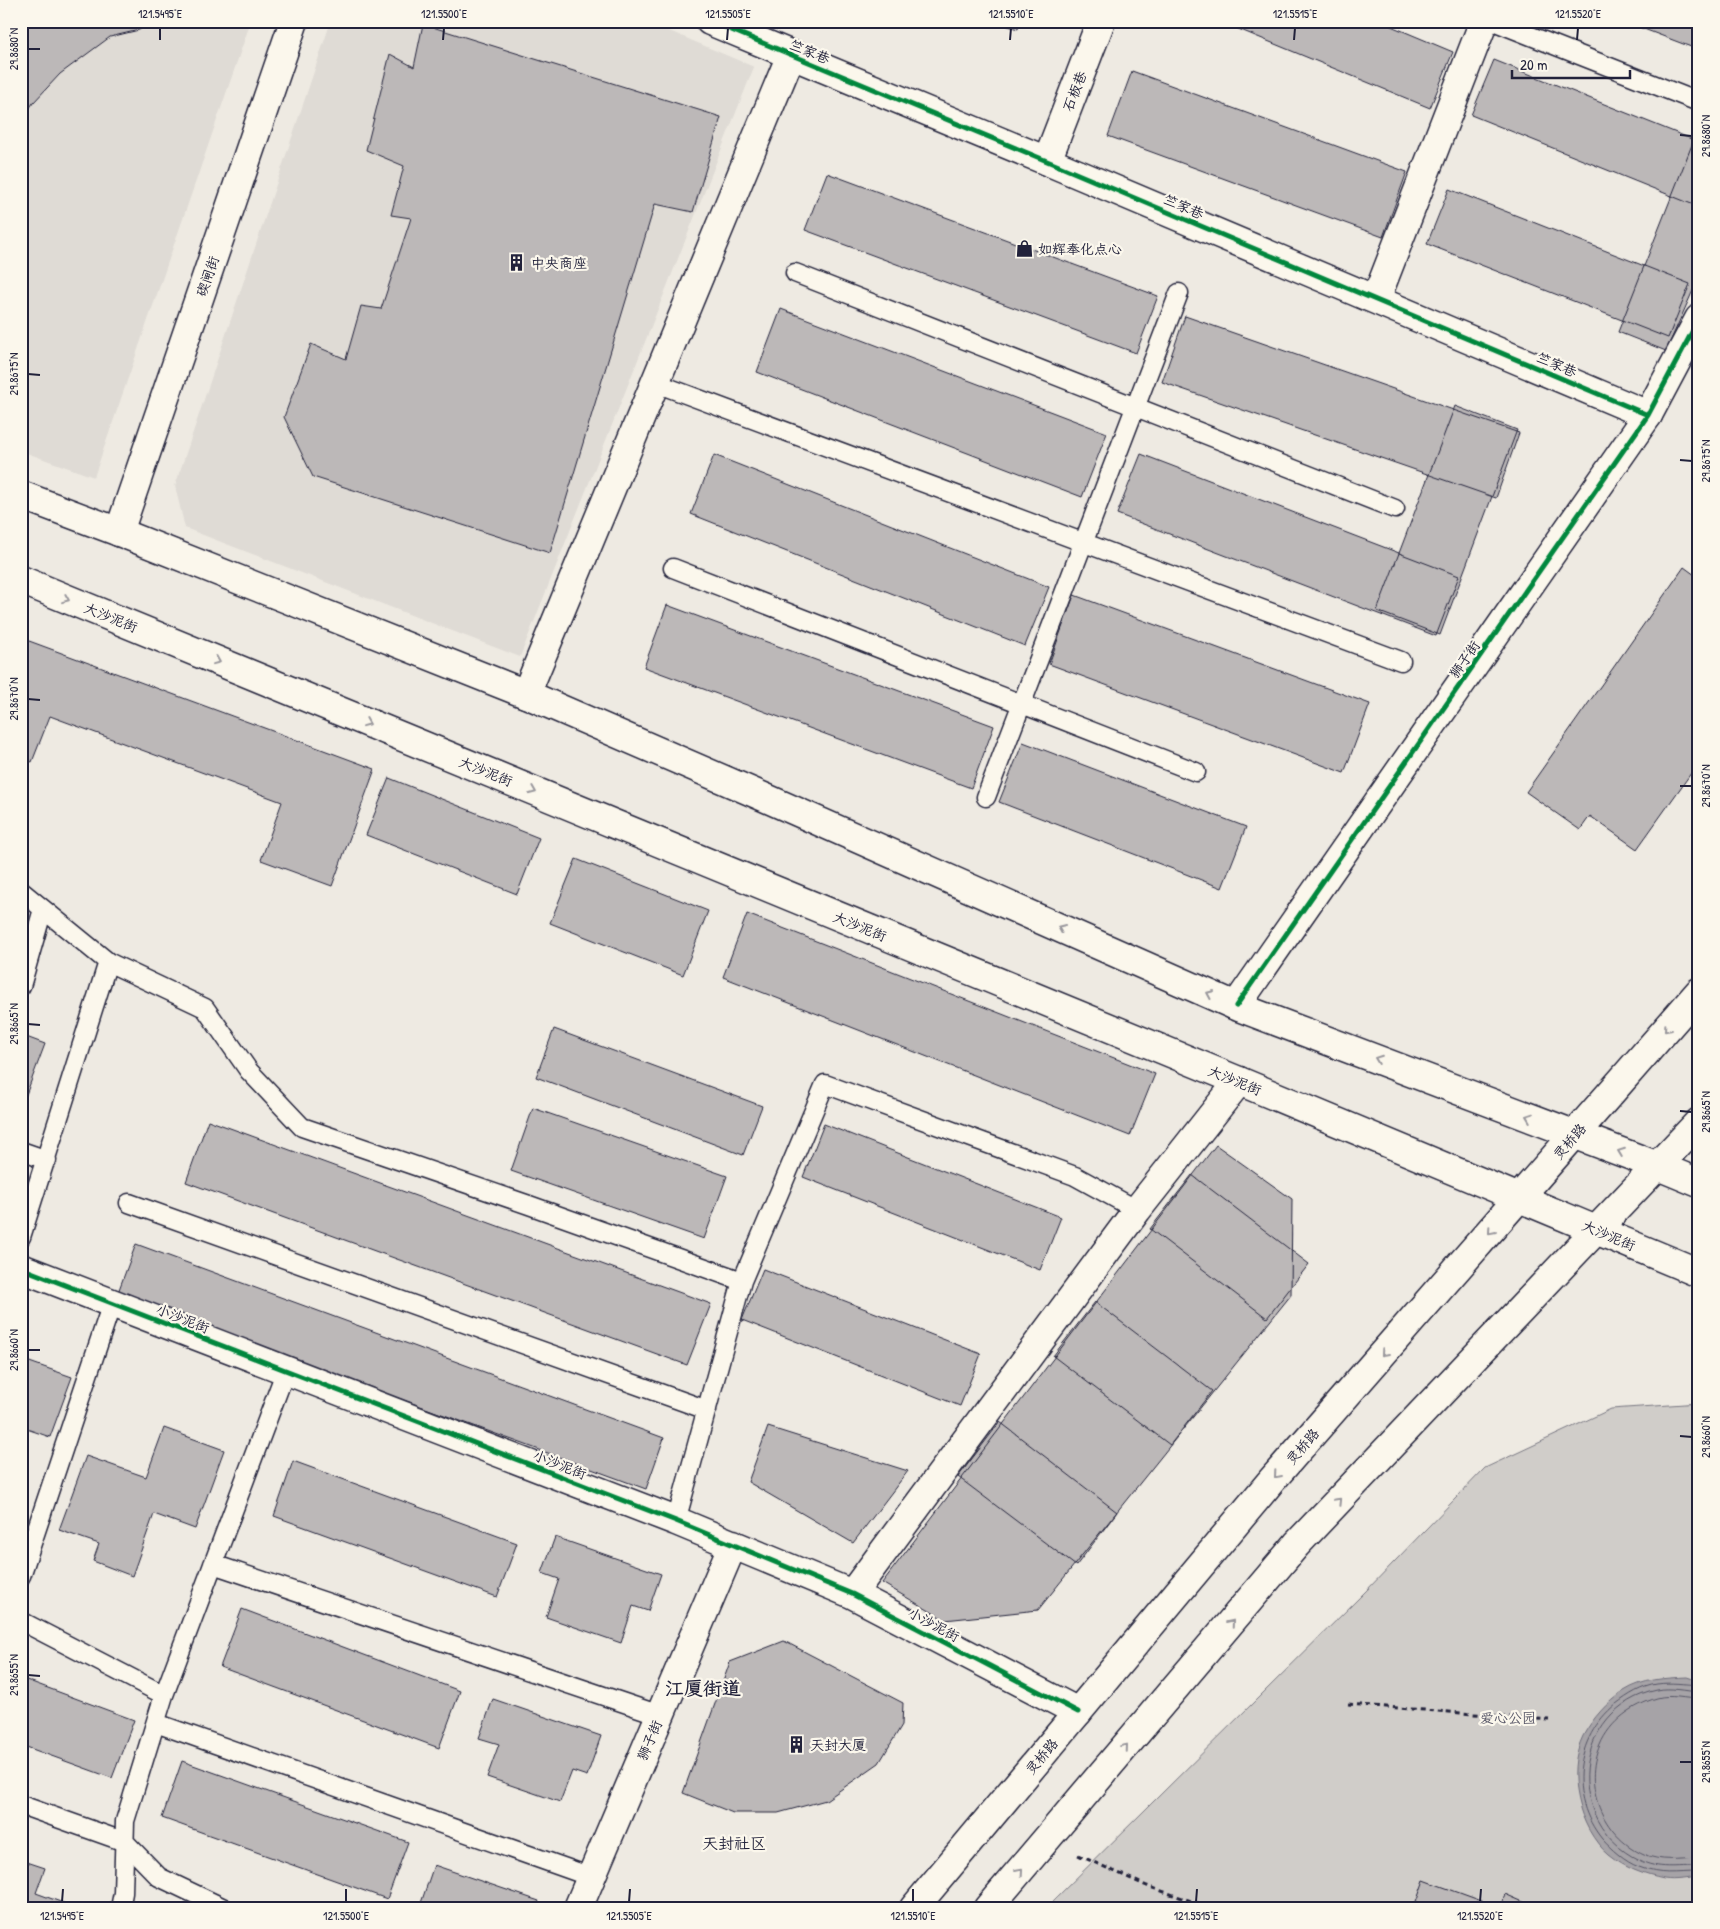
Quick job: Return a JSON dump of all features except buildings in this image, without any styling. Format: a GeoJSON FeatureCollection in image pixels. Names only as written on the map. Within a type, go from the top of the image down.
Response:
{"type":"FeatureCollection","features":[{"type":"Feature","properties":{"kind":"main road","name":"碶闸街"},"geometry":{"type":"LineString","coordinates":[[119,532],[294,21]]}},
{"type":"Feature","properties":{"kind":"main road","name":"竺家巷"},"geometry":{"type":"LineString","coordinates":[[710,21],[1047,160],[1648,414]]}},
{"type":"Feature","properties":{"kind":"main road","name":"石板巷"},"geometry":{"type":"LineString","coordinates":[[1047,160],[1101,21]]}},
{"type":"Feature","properties":{"kind":"main road"},"geometry":{"type":"LineString","coordinates":[[1376,300],[1484,21]]}},
{"type":"Feature","properties":{"kind":"main road"},"geometry":{"type":"LineString","coordinates":[[526,694],[791,55]]}},
{"type":"Feature","properties":{"kind":"main road","name":"狮子街"},"geometry":{"type":"LineString","coordinates":[[1236,1006],[1648,414],[1699,319]]}},
{"type":"Feature","properties":{"kind":"main road"},"geometry":{"type":"LineString","coordinates":[[21,496],[119,532],[526,694],[1236,1006],[1699,1183]]}},
{"type":"Feature","properties":{"kind":"main road","name":"大沙泥街"},"geometry":{"type":"LineString","coordinates":[[21,580],[1239,1081],[1699,1273]]}},
{"type":"Feature","properties":{"kind":"main road","name":"灵桥路"},"geometry":{"type":"LineString","coordinates":[[914,1908],[1272,1480],[1699,992]]}},
{"type":"Feature","properties":{"kind":"main road"},"geometry":{"type":"LineString","coordinates":[[852,1594],[1137,1210],[1239,1081]]}},
{"type":"Feature","properties":{"kind":"main road"},"geometry":{"type":"LineString","coordinates":[[988,1908],[1297,1544],[1699,1122]]}},
{"type":"Feature","properties":{"kind":"main road","name":"小沙泥街"},"geometry":{"type":"LineString","coordinates":[[21,1268],[733,1544],[852,1594],[1078,1712]]}},
{"type":"Feature","properties":{"kind":"main road","name":"狮子街"},"geometry":{"type":"LineString","coordinates":[[578,1908],[733,1544]]}},
{"type":"Feature","properties":{"kind":"lane"},"geometry":{"type":"LineString","coordinates":[[1493,21],[1696,102]]}},
{"type":"Feature","properties":{"kind":"lane"},"geometry":{"type":"LineString","coordinates":[[795,273],[1395,509]]}},
{"type":"Feature","properties":{"kind":"lane"},"geometry":{"type":"LineString","coordinates":[[986,797],[1179,293]]}},
{"type":"Feature","properties":{"kind":"lane"},"geometry":{"type":"LineString","coordinates":[[656,383],[1402,660]]}},
{"type":"Feature","properties":{"kind":"lane"},"geometry":{"type":"LineString","coordinates":[[673,568],[1196,772]]}},
{"type":"Feature","properties":{"kind":"lane"},"geometry":{"type":"LineString","coordinates":[[21,891],[108,962],[205,1008],[249,1071],[302,1127],[742,1281]]}},
{"type":"Feature","properties":{"kind":"lane"},"geometry":{"type":"LineString","coordinates":[[21,986],[43,909]]}},
{"type":"Feature","properties":{"kind":"lane"},"geometry":{"type":"LineString","coordinates":[[21,1237],[47,1160],[108,962]]}},
{"type":"Feature","properties":{"kind":"lane"},"geometry":{"type":"LineString","coordinates":[[676,1521],[742,1281],[825,1084],[1075,1176],[1137,1210]]}},
{"type":"Feature","properties":{"kind":"lane"},"geometry":{"type":"LineString","coordinates":[[21,1151],[47,1160]]}},
{"type":"Feature","properties":{"kind":"lane"},"geometry":{"type":"LineString","coordinates":[[129,1204],[707,1410]]}},
{"type":"Feature","properties":{"kind":"lane"},"geometry":{"type":"LineString","coordinates":[[21,1576],[112,1303]]}},
{"type":"Feature","properties":{"kind":"lane"},"geometry":{"type":"LineString","coordinates":[[120,1908],[123,1893],[126,1821],[164,1694],[286,1370]]}},
{"type":"Feature","properties":{"kind":"lane"},"geometry":{"type":"LineString","coordinates":[[213,1564],[660,1715]]}},
{"type":"Feature","properties":{"kind":"lane"},"geometry":{"type":"LineString","coordinates":[[21,1621],[164,1694]]}},
{"type":"Feature","properties":{"kind":"lane"},"geometry":{"type":"LineString","coordinates":[[156,1723],[591,1877]]}},
{"type":"Feature","properties":{"kind":"lane"},"geometry":{"type":"LineString","coordinates":[[21,1804],[125,1842],[159,1877],[224,1908]]}},
{"type":"Feature","properties":{"kind":"path"},"geometry":{"type":"LineString","coordinates":[[1348,1704],[1550,1720]]}},
{"type":"Feature","properties":{"kind":"path"},"geometry":{"type":"LineString","coordinates":[[1046,1841],[1147,1886],[1212,1908]]}},
{"type":"Feature","properties":{"kind":"shaded area"},"geometry":{"type":"Polygon","coordinates":[[[21,21],[251,21],[94,477],[21,451],[21,21]]]}},
{"type":"Feature","properties":{"kind":"shaded area"},"geometry":{"type":"Polygon","coordinates":[[[331,21],[646,21],[754,67],[520,657],[185,528],[175,486],[331,21]]]}},
{"type":"Feature","properties":{"kind":"green space","name":"爱心公园"},"geometry":{"type":"Polygon","coordinates":[[[1699,1403],[1699,1908],[1046,1908],[1365,1592],[1485,1468],[1611,1409],[1699,1403]]]}},
{"type":"Feature","properties":{"kind":"water"},"geometry":{"type":"Polygon","coordinates":[[[1687,1677],[1699,1681],[1699,1877],[1668,1880],[1628,1867],[1615,1860],[1598,1844],[1582,1815],[1575,1783],[1575,1766],[1578,1750],[1587,1729],[1601,1711],[1618,1695],[1631,1687],[1646,1682],[1687,1677]]]}},
{"type":"Feature","properties":{"kind":"cycle path"},"geometry":{"type":"LineString","coordinates":[[710,21],[1648,415]]}},
{"type":"Feature","properties":{"kind":"cycle path"},"geometry":{"type":"LineString","coordinates":[[1236,1006],[1648,415],[1699,319]]}},
{"type":"Feature","properties":{"kind":"cycle path"},"geometry":{"type":"LineString","coordinates":[[21,1268],[676,1521],[852,1594],[1078,1712]]}},
{"type":"Feature","properties":{"kind":"place","name":"如辉奉化点心"},"geometry":{"type":"Point","coordinates":[1024,248]}},
{"type":"Feature","properties":{"kind":"place","name":"中央商座"},"geometry":{"type":"Point","coordinates":[517,262]}},
{"type":"Feature","properties":{"kind":"place","name":"天封大厦"},"geometry":{"type":"Point","coordinates":[796,1744]}},
{"type":"Feature","properties":{"kind":"district","name":"江厦街道"},"geometry":{"type":"Point","coordinates":[703,1688]}},
{"type":"Feature","properties":{"kind":"district","name":"天封社区"},"geometry":{"type":"Point","coordinates":[734,1843]}}]}
